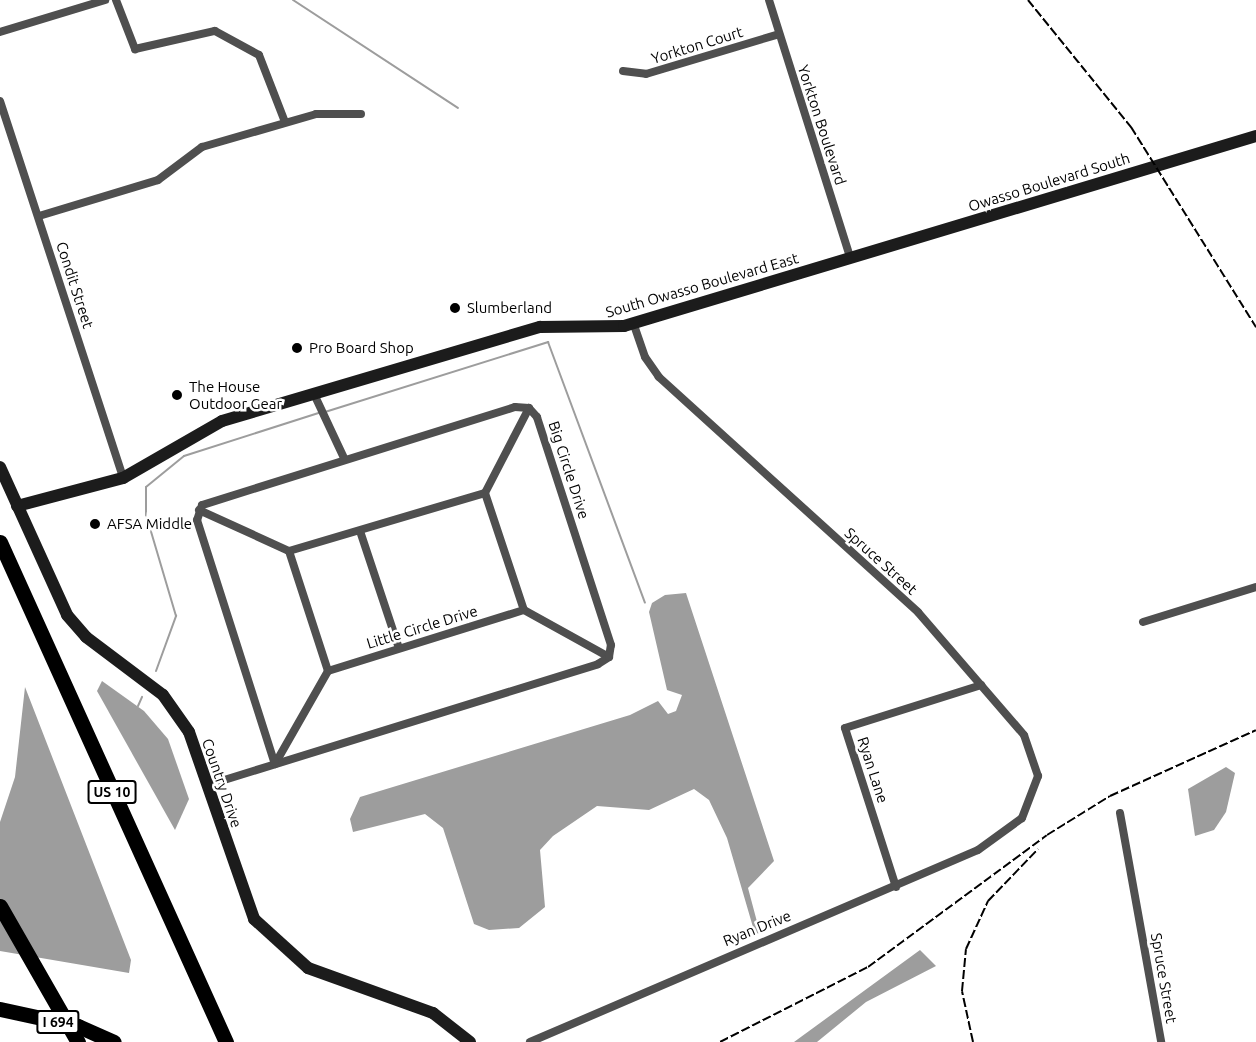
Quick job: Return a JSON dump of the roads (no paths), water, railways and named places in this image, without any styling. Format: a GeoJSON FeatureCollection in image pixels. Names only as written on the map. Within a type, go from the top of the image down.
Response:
{"type":"FeatureCollection","features":[{"type":"Feature","properties":{"kind":"highway","name":"US 10"},"geometry":{"type":"LineString","coordinates":[[0,542],[226,1042]]}},
{"type":"Feature","properties":{"kind":"highway"},"geometry":{"type":"LineString","coordinates":[[0,906],[78,1042]]}},
{"type":"Feature","properties":{"kind":"highway","name":"I 694"},"geometry":{"type":"LineString","coordinates":[[0,1009],[78,1026],[114,1042]]}},
{"type":"Feature","properties":{"kind":"street"},"geometry":{"type":"LineString","coordinates":[[0,32],[105,0]]}},
{"type":"Feature","properties":{"kind":"street"},"geometry":{"type":"LineString","coordinates":[[116,0],[135,49],[215,31],[259,55],[285,122]]}},
{"type":"Feature","properties":{"kind":"street","name":"Yorkton Boulevard"},"geometry":{"type":"LineString","coordinates":[[769,0],[850,257]]}},
{"type":"Feature","properties":{"kind":"street","name":"Yorkton Court"},"geometry":{"type":"LineString","coordinates":[[623,71],[646,74],[779,34]]}},
{"type":"Feature","properties":{"kind":"street","name":"Condit Street"},"geometry":{"type":"LineString","coordinates":[[0,100],[123,478]]}},
{"type":"Feature","properties":{"kind":"street"},"geometry":{"type":"LineString","coordinates":[[39,216],[153,182],[195,150],[316,114],[361,114]]}},
{"type":"Feature","properties":{"kind":"street","name":"Owasso Boulevard South"},"geometry":{"type":"LineString","coordinates":[[850,257],[1256,136]]}},
{"type":"Feature","properties":{"kind":"street","name":"South Owasso Boulevard East"},"geometry":{"type":"LineString","coordinates":[[17,506],[123,478],[222,421],[540,327],[600,329],[633,322],[850,257]]}},
{"type":"Feature","properties":{"kind":"street","name":"Spruce Street"},"geometry":{"type":"LineString","coordinates":[[633,322],[645,357],[659,377],[918,612],[1024,735],[1038,776],[1029,809],[995,840]]}},
{"type":"Feature","properties":{"kind":"street"},"geometry":{"type":"LineString","coordinates":[[314,394],[344,459]]}},
{"type":"Feature","properties":{"kind":"street","name":"Big Circle Drive"},"geometry":{"type":"LineString","coordinates":[[199,510],[213,499],[515,408],[530,408],[537,417],[608,634],[609,657]]}},
{"type":"Feature","properties":{"kind":"street"},"geometry":{"type":"LineString","coordinates":[[275,764],[197,520],[199,510],[289,551],[485,493],[530,408]]}},
{"type":"Feature","properties":{"kind":"street","name":"Country Drive"},"geometry":{"type":"LineString","coordinates":[[0,467],[68,615],[86,637],[163,695],[189,732],[254,919],[277,945],[324,975],[433,1013],[470,1042]]}},
{"type":"Feature","properties":{"kind":"street"},"geometry":{"type":"LineString","coordinates":[[485,493],[524,610],[609,657]]}},
{"type":"Feature","properties":{"kind":"street"},"geometry":{"type":"LineString","coordinates":[[360,531],[399,648]]}},
{"type":"Feature","properties":{"kind":"street"},"geometry":{"type":"LineString","coordinates":[[275,764],[328,671],[289,551]]}},
{"type":"Feature","properties":{"kind":"street"},"geometry":{"type":"LineString","coordinates":[[1143,622],[1256,587]]}},
{"type":"Feature","properties":{"kind":"street","name":"Little Circle Drive"},"geometry":{"type":"LineString","coordinates":[[328,671],[524,610]]}},
{"type":"Feature","properties":{"kind":"street"},"geometry":{"type":"LineString","coordinates":[[207,785],[609,657]]}},
{"type":"Feature","properties":{"kind":"street","name":"Ryan Lane"},"geometry":{"type":"LineString","coordinates":[[896,887],[845,728],[981,685]]}},
{"type":"Feature","properties":{"kind":"street","name":"Spruce Street"},"geometry":{"type":"LineString","coordinates":[[1120,813],[1161,1042]]}},
{"type":"Feature","properties":{"kind":"street","name":"Ryan Drive"},"geometry":{"type":"LineString","coordinates":[[530,1042],[896,887],[995,840]]}},
{"type":"Feature","properties":{"kind":"waterway"},"geometry":{"type":"LineString","coordinates":[[293,0],[458,108]]}},
{"type":"Feature","properties":{"kind":"waterway"},"geometry":{"type":"LineString","coordinates":[[325,412],[548,342],[645,603]]}},
{"type":"Feature","properties":{"kind":"waterway"},"geometry":{"type":"LineString","coordinates":[[156,671],[176,616],[146,515],[146,487],[184,456],[319,413]]}},
{"type":"Feature","properties":{"kind":"waterway"},"geometry":{"type":"LineString","coordinates":[[138,706],[142,697]]}},
{"type":"Feature","properties":{"kind":"railway"},"geometry":{"type":"LineString","coordinates":[[1028,0],[1131,127],[1256,327]]}},
{"type":"Feature","properties":{"kind":"railway"},"geometry":{"type":"LineString","coordinates":[[720,1042],[868,967],[1047,835],[1110,796],[1256,730]]}},
{"type":"Feature","properties":{"kind":"railway"},"geometry":{"type":"LineString","coordinates":[[973,1042],[962,991],[966,949],[988,901],[1038,849]]}},
{"type":"Feature","properties":{"kind":"place","name":"Slumberland"},"geometry":{"type":"Point","coordinates":[455,308]}},
{"type":"Feature","properties":{"kind":"place","name":"Pro Board Shop"},"geometry":{"type":"Point","coordinates":[297,348]}},
{"type":"Feature","properties":{"kind":"place","name":"The House Outdoor Gear"},"geometry":{"type":"Point","coordinates":[177,395]}},
{"type":"Feature","properties":{"kind":"place","name":"AFSA Middle"},"geometry":{"type":"Point","coordinates":[95,524]}}]}
